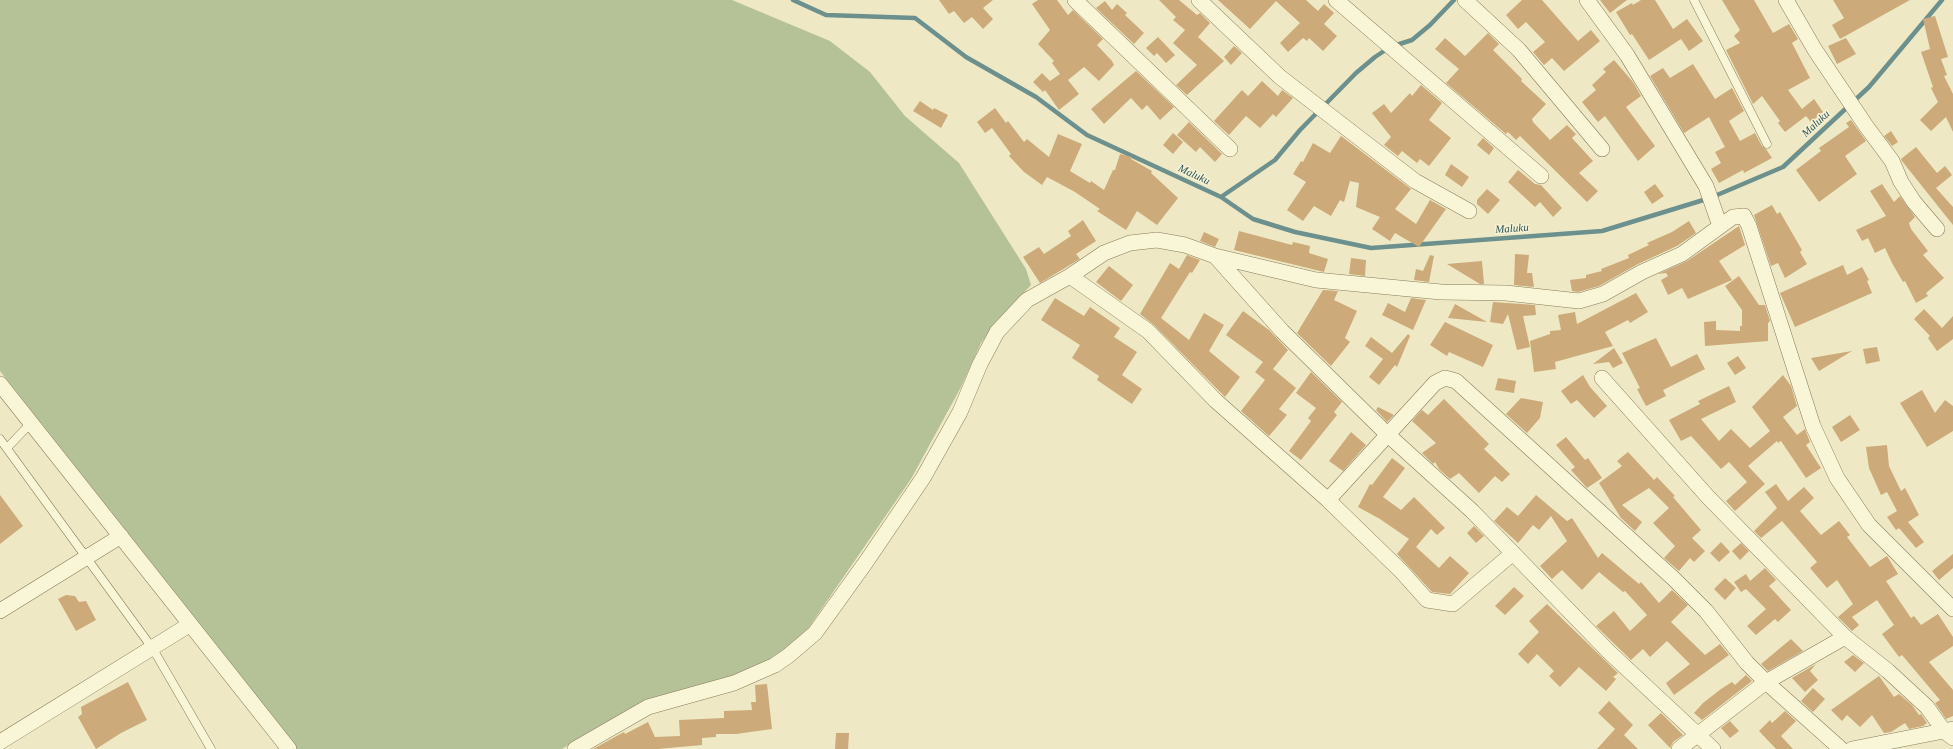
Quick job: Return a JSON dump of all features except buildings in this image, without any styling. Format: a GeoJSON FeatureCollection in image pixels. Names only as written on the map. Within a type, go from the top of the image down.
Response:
{"type":"FeatureCollection","features":[{"type":"Feature","properties":{"kind":"street"},"geometry":{"type":"LineString","coordinates":[[1075,0],[1230,149]]}},
{"type":"Feature","properties":{"kind":"street"},"geometry":{"type":"LineString","coordinates":[[1199,0],[1280,77],[1415,181],[1469,211]]}},
{"type":"Feature","properties":{"kind":"street"},"geometry":{"type":"LineString","coordinates":[[1336,0],[1541,176]]}},
{"type":"Feature","properties":{"kind":"street"},"geometry":{"type":"LineString","coordinates":[[1465,0],[1519,50],[1602,149]]}},
{"type":"Feature","properties":{"kind":"street"},"geometry":{"type":"LineString","coordinates":[[1587,0],[1627,55],[1706,186],[1720,226]]}},
{"type":"Feature","properties":{"kind":"street"},"geometry":{"type":"LineString","coordinates":[[1786,0],[1815,50],[1866,126],[1892,161],[1901,182],[1914,202],[1937,229]]}},
{"type":"Feature","properties":{"kind":"street"},"geometry":{"type":"LineString","coordinates":[[575,749],[648,706],[734,683],[775,665],[815,633],[866,562],[923,478],[960,412],[980,364],[997,332],[1027,300],[1070,276],[1104,253],[1130,243],[1157,240],[1185,245],[1215,256],[1316,280],[1441,292],[1506,293],[1579,301],[1603,294],[1642,272],[1682,254],[1733,216],[1744,216],[1749,226],[1813,426],[1837,478],[1870,525],[1953,609]]}},
{"type":"Feature","properties":{"kind":"street"},"geometry":{"type":"LineString","coordinates":[[1215,256],[1282,332],[1387,434],[1472,510],[1610,652],[1713,749]]}},
{"type":"Feature","properties":{"kind":"street"},"geometry":{"type":"LineString","coordinates":[[1070,276],[1148,331],[1216,401],[1328,500],[1401,571],[1427,600],[1453,604],[1513,553]]}},
{"type":"Feature","properties":{"kind":"street"},"geometry":{"type":"LineString","coordinates":[[1328,500],[1435,382],[1445,378],[1456,381],[1674,579],[1706,611],[1747,663],[1841,749]]}},
{"type":"Feature","properties":{"kind":"street"},"geometry":{"type":"LineString","coordinates":[[1602,378],[1708,497],[1845,637],[1888,671],[1927,707],[1950,732]]}},
{"type":"Feature","properties":{"kind":"street"},"geometry":{"type":"LineString","coordinates":[[0,384],[121,536],[189,625],[289,749]]}},
{"type":"Feature","properties":{"kind":"street"},"geometry":{"type":"LineString","coordinates":[[0,612],[121,536]]}},
{"type":"Feature","properties":{"kind":"street"},"geometry":{"type":"LineString","coordinates":[[0,742],[153,649],[189,625]]}},
{"type":"Feature","properties":{"kind":"street"},"geometry":{"type":"LineString","coordinates":[[1679,749],[1766,682],[1845,637]]}},
{"type":"Feature","properties":{"kind":"street"},"geometry":{"type":"LineString","coordinates":[[1859,748],[1950,732]]}},
{"type":"Feature","properties":{"kind":"lane"},"geometry":{"type":"LineString","coordinates":[[1694,0],[1767,144]]}},
{"type":"Feature","properties":{"kind":"lane"},"geometry":{"type":"LineString","coordinates":[[7,448],[31,423]]}},
{"type":"Feature","properties":{"kind":"lane"},"geometry":{"type":"LineString","coordinates":[[0,439],[153,649],[211,749]]}},
{"type":"Feature","properties":{"kind":"green space"},"geometry":{"type":"Polygon","coordinates":[[[0,0],[732,0],[830,41],[870,72],[905,116],[959,163],[1026,269],[1031,285],[996,322],[981,343],[961,387],[911,479],[807,630],[790,646],[763,663],[725,679],[612,719],[562,749],[297,749],[250,694],[0,371],[0,0]]]}},
{"type":"Feature","properties":{"kind":"waterway","name":"Maluku"},"geometry":{"type":"LineString","coordinates":[[793,0],[826,15],[915,18],[966,57],[1036,97],[1087,135],[1221,197],[1253,219],[1295,232],[1371,248],[1602,231],[1710,198],[1783,167],[1869,87],[1942,0]]}},
{"type":"Feature","properties":{"kind":"waterway"},"geometry":{"type":"LineString","coordinates":[[1221,197],[1275,160],[1300,130],[1356,73],[1390,47],[1412,40],[1430,25],[1454,0]]}}]}
